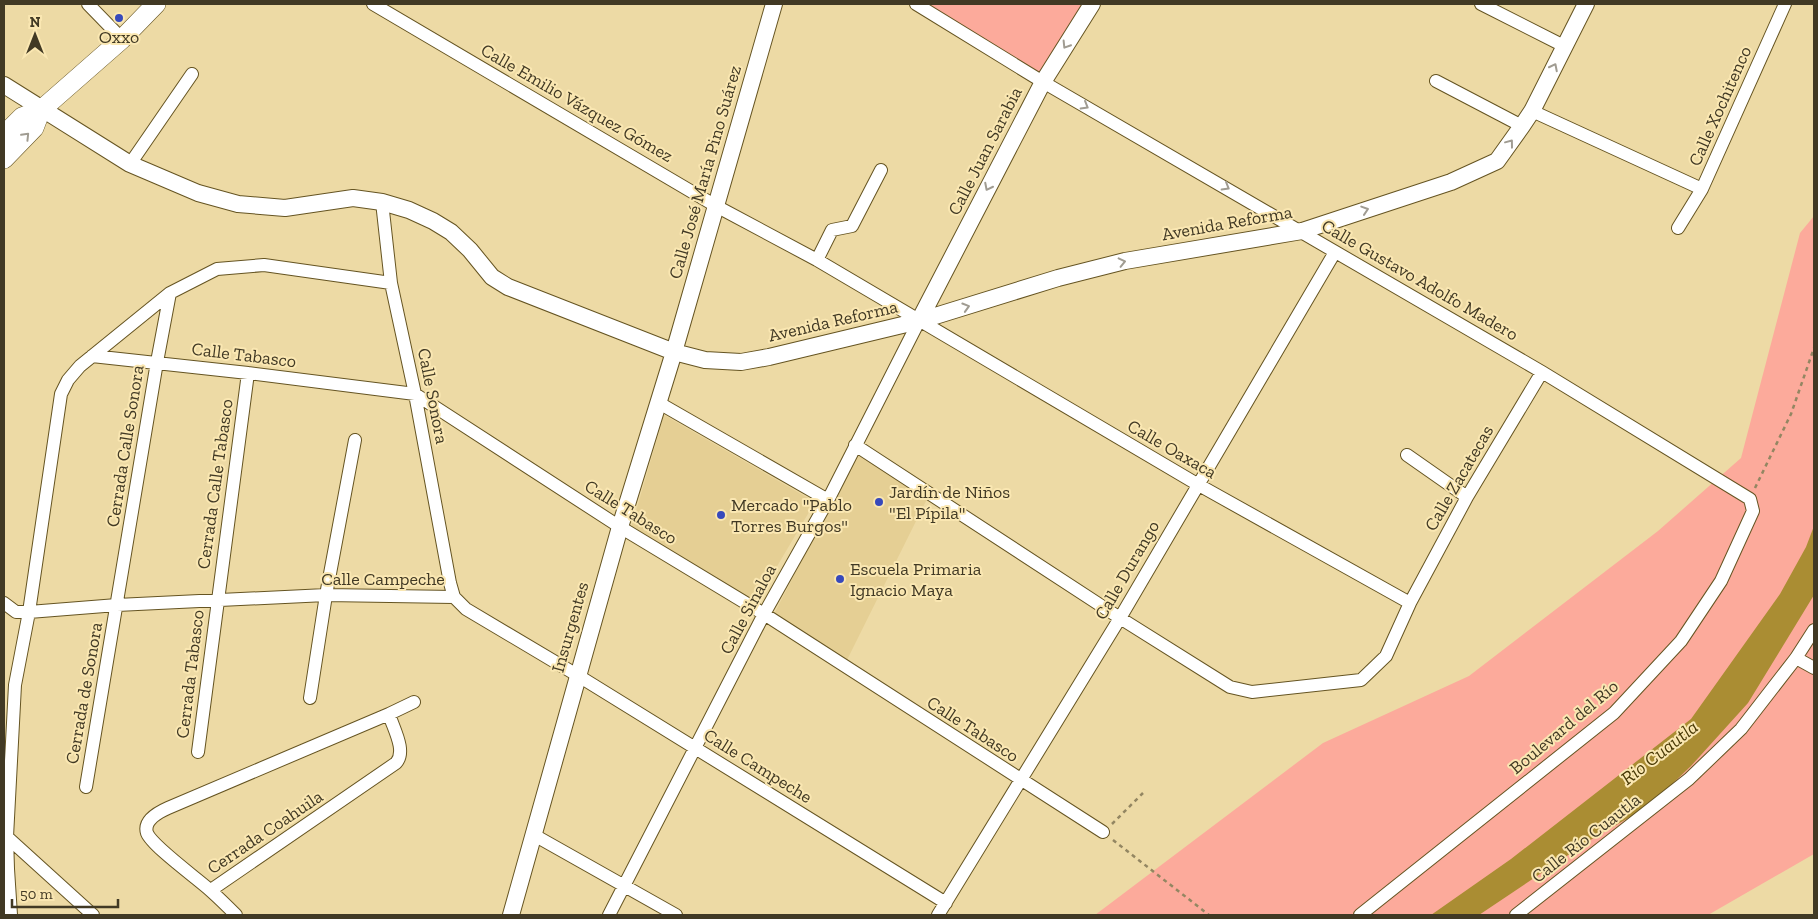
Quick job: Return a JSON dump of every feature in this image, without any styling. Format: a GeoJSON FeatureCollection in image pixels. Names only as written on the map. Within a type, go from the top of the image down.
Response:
{"type":"FeatureCollection","features":[{"type":"Feature","properties":{"kind":"main road"},"geometry":{"type":"LineString","coordinates":[[4,135],[22,116],[41,110],[122,38],[156,4]]}},
{"type":"Feature","properties":{"kind":"main road"},"geometry":{"type":"LineString","coordinates":[[4,159],[34,128],[41,110]]}},
{"type":"Feature","properties":{"kind":"street"},"geometry":{"type":"LineString","coordinates":[[88,4],[122,38]]}},
{"type":"Feature","properties":{"kind":"street","name":"Calle Emilio Vázquez Gómez"},"geometry":{"type":"LineString","coordinates":[[374,4],[716,206],[817,260],[919,321]]}},
{"type":"Feature","properties":{"kind":"street","name":"Calle José María Pino Suárez"},"geometry":{"type":"LineString","coordinates":[[674,352],[774,4]]}},
{"type":"Feature","properties":{"kind":"street","name":"Calle Gustavo Adolfo Madero"},"geometry":{"type":"LineString","coordinates":[[916,4],[1043,82],[1542,372],[1750,499]]}},
{"type":"Feature","properties":{"kind":"street","name":"Calle Juan Sarabia"},"geometry":{"type":"LineString","coordinates":[[919,321],[1043,82],[1092,4]]}},
{"type":"Feature","properties":{"kind":"street"},"geometry":{"type":"LineString","coordinates":[[1481,4],[1564,46]]}},
{"type":"Feature","properties":{"kind":"street","name":"Avenida Reforma"},"geometry":{"type":"LineString","coordinates":[[4,85],[41,110],[130,164],[198,193],[238,204],[285,208],[353,198],[382,202],[409,210],[451,232],[470,250],[492,277],[508,287],[674,352],[705,360],[741,362],[919,321],[1058,278],[1125,261],[1302,231],[1450,182],[1497,160],[1532,111],[1586,4]]}},
{"type":"Feature","properties":{"kind":"street","name":"Calle Xochitenco"},"geometry":{"type":"LineString","coordinates":[[1532,111],[1702,189],[1785,4]]}},
{"type":"Feature","properties":{"kind":"street"},"geometry":{"type":"LineString","coordinates":[[130,164],[192,74]]}},
{"type":"Feature","properties":{"kind":"street"},"geometry":{"type":"LineString","coordinates":[[1436,81],[1522,126]]}},
{"type":"Feature","properties":{"kind":"street"},"geometry":{"type":"LineString","coordinates":[[817,260],[832,230],[852,226],[881,170]]}},
{"type":"Feature","properties":{"kind":"street"},"geometry":{"type":"LineString","coordinates":[[1678,228],[1702,189]]}},
{"type":"Feature","properties":{"kind":"street","name":"Calle Sonora"},"geometry":{"type":"LineString","coordinates":[[382,202],[391,283],[415,394],[454,597]]}},
{"type":"Feature","properties":{"kind":"street","name":"Calle Durango"},"geometry":{"type":"LineString","coordinates":[[938,915],[1120,618],[1335,252]]}},
{"type":"Feature","properties":{"kind":"street"},"geometry":{"type":"LineString","coordinates":[[12,915],[6,872],[15,685],[29,612],[60,394],[68,380],[80,366],[170,293],[217,269],[264,265],[391,283]]}},
{"type":"Feature","properties":{"kind":"street","name":"Cerrada Calle Sonora"},"geometry":{"type":"LineString","coordinates":[[116,605],[170,293]]}},
{"type":"Feature","properties":{"kind":"street","name":"Calle Sinaloa"},"geometry":{"type":"LineString","coordinates":[[609,915],[764,614],[828,500],[919,321]]}},
{"type":"Feature","properties":{"kind":"street","name":"Calle Oaxaca"},"geometry":{"type":"LineString","coordinates":[[919,321],[1197,484],[1410,604]]}},
{"type":"Feature","properties":{"kind":"street","name":"Insurgentes"},"geometry":{"type":"LineString","coordinates":[[511,915],[577,675],[674,352]]}},
{"type":"Feature","properties":{"kind":"street","name":"Calle Tabasco"},"geometry":{"type":"LineString","coordinates":[[92,356],[157,362],[415,394],[620,527],[764,614],[1103,832]]}},
{"type":"Feature","properties":{"kind":"street","name":"Calle Zacatecas"},"geometry":{"type":"LineString","coordinates":[[1120,618],[1230,687],[1252,692],[1361,680],[1386,656],[1410,604],[1467,497],[1542,372]]}},
{"type":"Feature","properties":{"kind":"street","name":"Cerrada Calle Tabasco"},"geometry":{"type":"LineString","coordinates":[[217,600],[248,373]]}},
{"type":"Feature","properties":{"kind":"street"},"geometry":{"type":"LineString","coordinates":[[659,403],[828,500]]}},
{"type":"Feature","properties":{"kind":"street"},"geometry":{"type":"LineString","coordinates":[[310,698],[326,595],[355,440]]}},
{"type":"Feature","properties":{"kind":"street"},"geometry":{"type":"LineString","coordinates":[[855,444],[1120,618]]}},
{"type":"Feature","properties":{"kind":"street"},"geometry":{"type":"LineString","coordinates":[[1407,455],[1467,497]]}},
{"type":"Feature","properties":{"kind":"street","name":"Boulevard del Río"},"geometry":{"type":"LineString","coordinates":[[1360,915],[1614,713],[1680,641],[1721,581],[1753,511],[1750,499]]}},
{"type":"Feature","properties":{"kind":"street","name":"Calle Campeche"},"geometry":{"type":"LineString","coordinates":[[4,603],[16,612],[29,612],[116,605],[326,595],[454,597],[466,609],[577,675],[946,903]]}},
{"type":"Feature","properties":{"kind":"street","name":"Cerrada Tabasco"},"geometry":{"type":"LineString","coordinates":[[198,752],[217,600]]}},
{"type":"Feature","properties":{"kind":"street","name":"Cerrada de Sonora"},"geometry":{"type":"LineString","coordinates":[[86,787],[116,605]]}},
{"type":"Feature","properties":{"kind":"street","name":"Calle Río Cuautla"},"geometry":{"type":"LineString","coordinates":[[1516,915],[1533,910],[1689,779],[1741,729],[1796,658],[1814,630]]}},
{"type":"Feature","properties":{"kind":"street"},"geometry":{"type":"LineString","coordinates":[[1796,658],[1814,668]]}},
{"type":"Feature","properties":{"kind":"street","name":"Cerrada Coahuila"},"geometry":{"type":"LineString","coordinates":[[389,714],[401,751],[401,758],[396,763],[210,890],[157,845],[147,832],[147,824],[155,815],[168,808],[414,702]]}},
{"type":"Feature","properties":{"kind":"street"},"geometry":{"type":"LineString","coordinates":[[534,835],[676,915]]}},
{"type":"Feature","properties":{"kind":"street"},"geometry":{"type":"LineString","coordinates":[[8,837],[93,915]]}},
{"type":"Feature","properties":{"kind":"street"},"geometry":{"type":"LineString","coordinates":[[210,890],[236,915]]}},
{"type":"Feature","properties":{"kind":"path"},"geometry":{"type":"LineString","coordinates":[[1750,499],[1791,414],[1814,348]]}},
{"type":"Feature","properties":{"kind":"path"},"geometry":{"type":"LineString","coordinates":[[1143,794],[1103,832],[1209,915]]}},
{"type":"Feature","properties":{"kind":"shaded area"},"geometry":{"type":"Polygon","coordinates":[[[916,4],[1092,4],[1043,82],[916,4]]]}},
{"type":"Feature","properties":{"kind":"shaded area"},"geometry":{"type":"Polygon","coordinates":[[[1814,216],[1814,854],[1708,915],[1095,915],[1323,743],[1469,676],[1658,531],[1741,458],[1800,233],[1814,216]]]}},
{"type":"Feature","properties":{"kind":"shaded area","name":"Mercado \"Pablo Torres Burgos\""},"geometry":{"type":"Polygon","coordinates":[[[664,415],[815,502],[756,602],[631,528],[664,415]]]}},
{"type":"Feature","properties":{"kind":"shaded area","name":"Escuela Primaria Ignacio Maya"},"geometry":{"type":"Polygon","coordinates":[[[857,454],[927,499],[846,662],[774,614],[857,454]]]}},
{"type":"Feature","properties":{"kind":"water","name":"Rio Cuautla"},"geometry":{"type":"Polygon","coordinates":[[[1814,526],[1814,595],[1748,703],[1691,766],[1649,806],[1592,839],[1479,915],[1431,915],[1511,859],[1691,719],[1780,594],[1806,547],[1814,526]]]}},
{"type":"Feature","properties":{"kind":"place","name":"Oxxo"},"geometry":{"type":"Point","coordinates":[119,18]}},
{"type":"Feature","properties":{"kind":"place","name":"Jardín de Niños \"El Pípila\""},"geometry":{"type":"Point","coordinates":[879,502]}},
{"type":"Feature","properties":{"kind":"place","name":"Mercado \"Pablo Torres Burgos\""},"geometry":{"type":"Point","coordinates":[721,515]}},
{"type":"Feature","properties":{"kind":"place","name":"Escuela Primaria Ignacio Maya"},"geometry":{"type":"Point","coordinates":[840,579]}}]}
